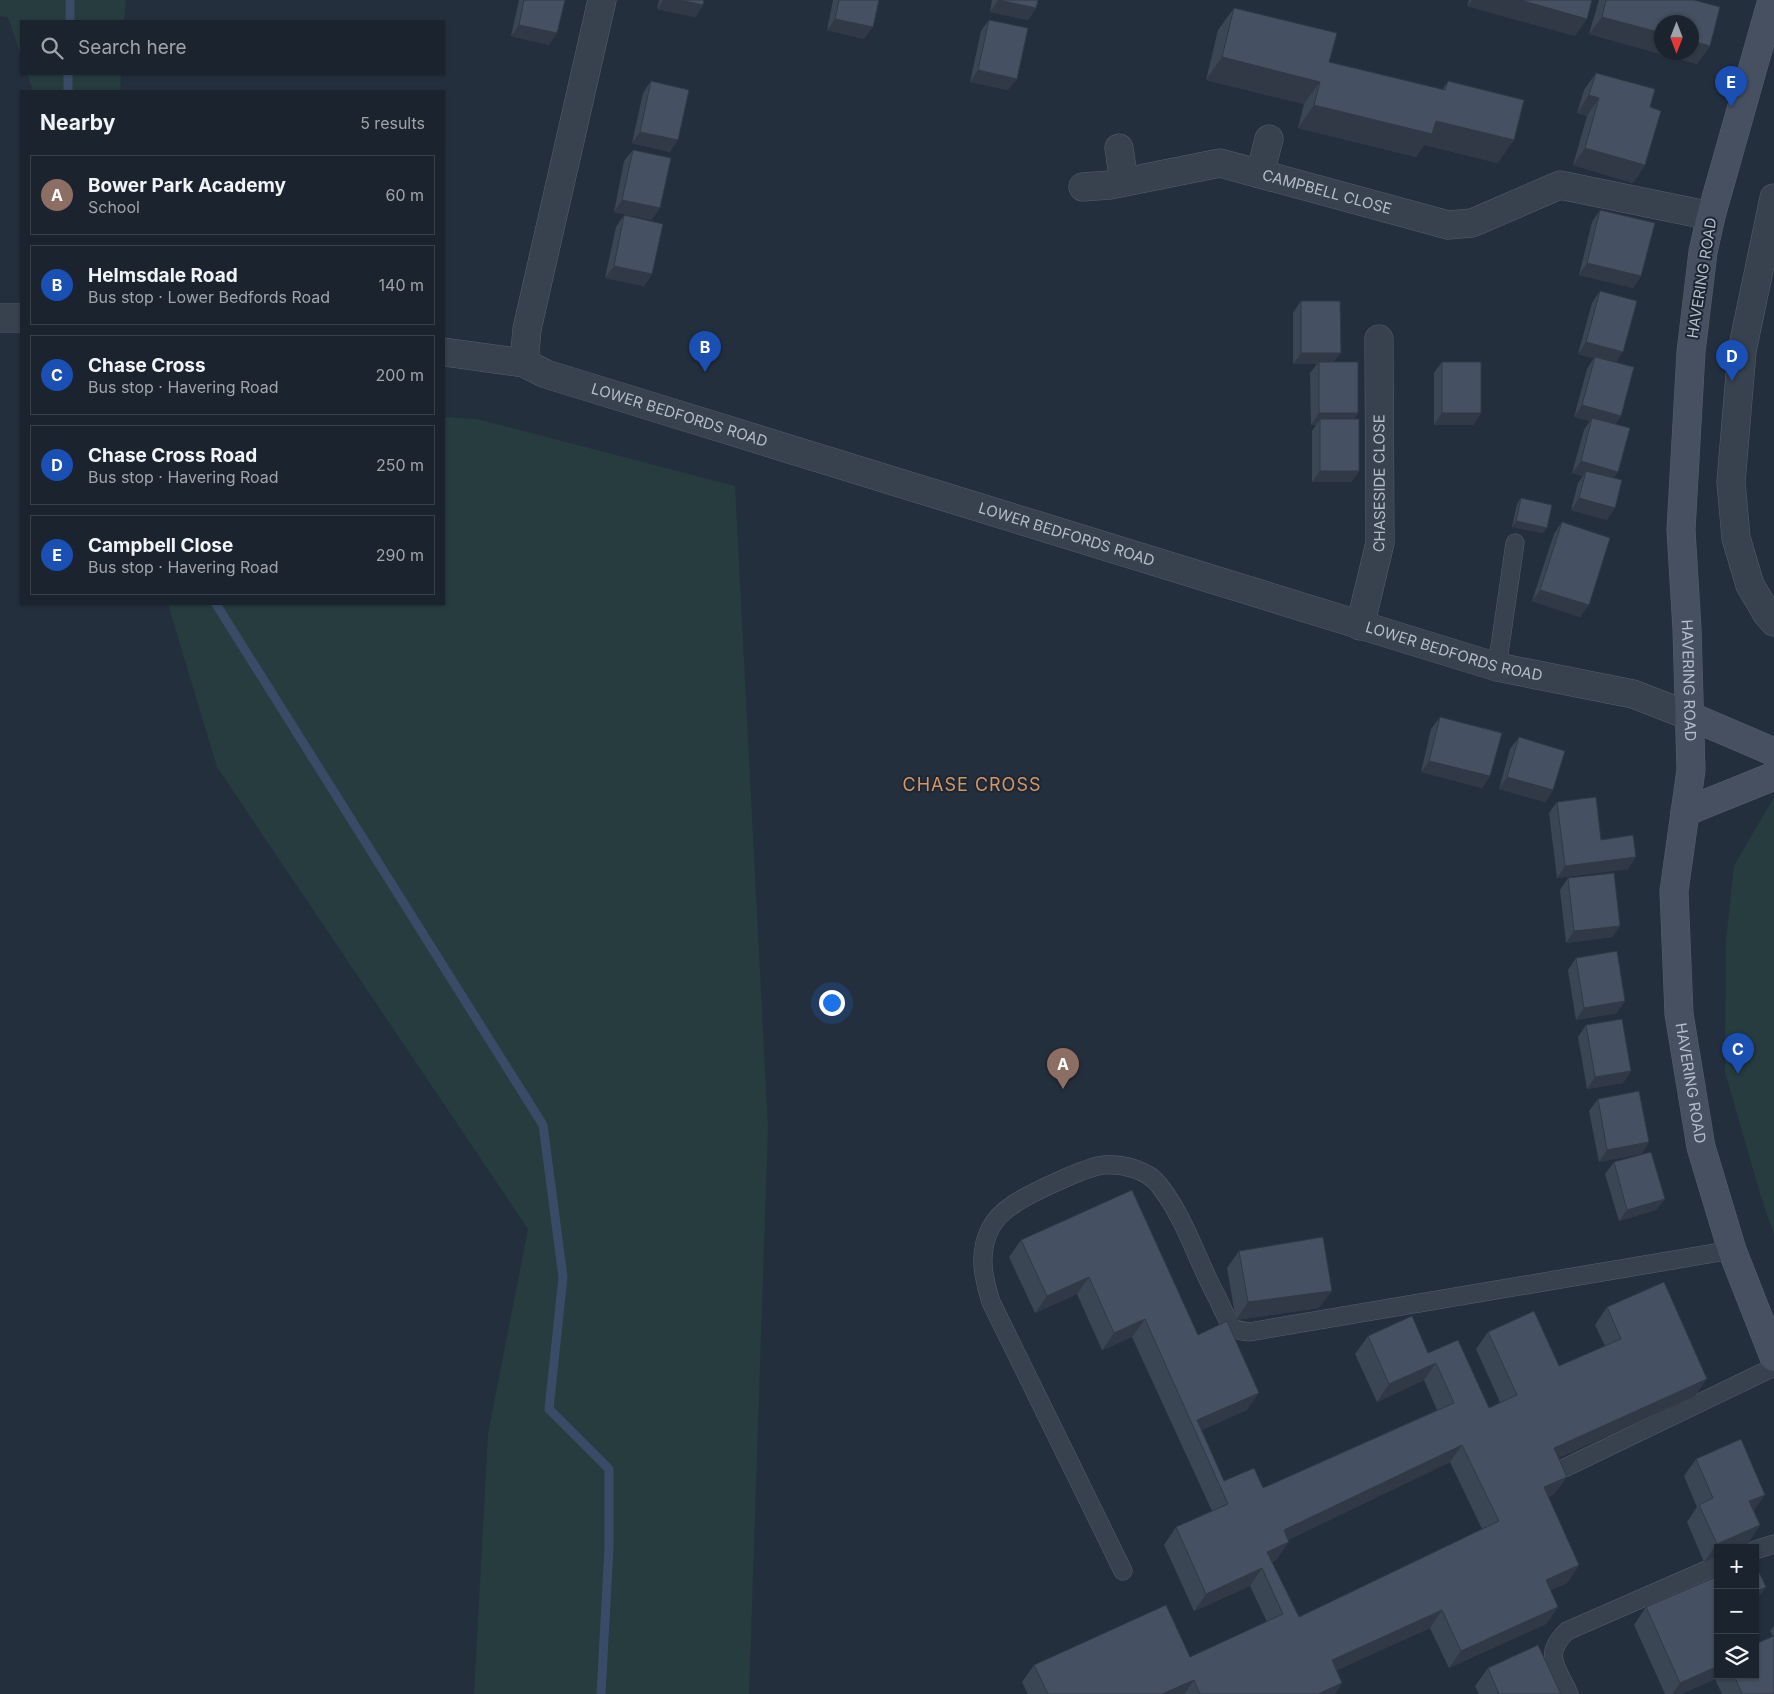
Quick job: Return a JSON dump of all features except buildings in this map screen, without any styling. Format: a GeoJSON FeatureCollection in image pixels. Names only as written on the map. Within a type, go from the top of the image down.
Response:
{"type":"FeatureCollection","features":[{"type":"Feature","properties":{"kind":"main road","name":"HAVERING ROAD"},"geometry":{"type":"LineString","coordinates":[[1772,0],[1711,216],[1703,252],[1690,352],[1681,530],[1691,770],[1674,891],[1680,1014],[1701,1148],[1732,1250],[1774,1357]]}},
{"type":"Feature","properties":{"kind":"main road"},"geometry":{"type":"LineString","coordinates":[[1690,716],[1774,752]]}},
{"type":"Feature","properties":{"kind":"main road"},"geometry":{"type":"LineString","coordinates":[[1685,812],[1774,776]]}},
{"type":"Feature","properties":{"kind":"street"},"geometry":{"type":"LineString","coordinates":[[524,362],[527,329],[602,0]]}},
{"type":"Feature","properties":{"kind":"street"},"geometry":{"type":"LineString","coordinates":[[1260,174],[1269,139]]}},
{"type":"Feature","properties":{"kind":"street"},"geometry":{"type":"LineString","coordinates":[[1119,148],[1124,182]]}},
{"type":"Feature","properties":{"kind":"street","name":"CAMPBELL CLOSE"},"geometry":{"type":"LineString","coordinates":[[1083,187],[1124,182],[1220,163],[1448,225],[1472,223],[1560,185],[1711,216]]}},
{"type":"Feature","properties":{"kind":"street"},"geometry":{"type":"LineString","coordinates":[[1774,198],[1742,351],[1731,482],[1736,538],[1750,585],[1767,614],[1774,622]]}},
{"type":"Feature","properties":{"kind":"street"},"geometry":{"type":"LineString","coordinates":[[0,318],[20,318]]}},
{"type":"Feature","properties":{"kind":"street","name":"CHASESIDE CLOSE"},"geometry":{"type":"LineString","coordinates":[[1360,626],[1380,543],[1379,339]]}},
{"type":"Feature","properties":{"kind":"street","name":"LOWER BEDFORDS ROAD"},"geometry":{"type":"LineString","coordinates":[[445,352],[524,362],[556,377],[1360,626],[1497,667],[1633,694],[1690,716]]}},
{"type":"Feature","properties":{"kind":"lane"},"geometry":{"type":"LineString","coordinates":[[1497,667],[1515,543]]}},
{"type":"Feature","properties":{"kind":"lane"},"geometry":{"type":"LineString","coordinates":[[1123,1571],[991,1302],[983,1275],[984,1248],[991,1228],[999,1216],[1014,1204],[1081,1172],[1102,1165],[1121,1166],[1144,1172],[1158,1183],[1176,1209],[1214,1293],[1232,1327],[1238,1331],[1249,1332],[1732,1250]]}},
{"type":"Feature","properties":{"kind":"lane"},"geometry":{"type":"LineString","coordinates":[[1554,1472],[1774,1367]]}},
{"type":"Feature","properties":{"kind":"lane"},"geometry":{"type":"LineString","coordinates":[[1759,1549],[1774,1544]]}},
{"type":"Feature","properties":{"kind":"lane"},"geometry":{"type":"LineString","coordinates":[[1569,1694],[1552,1657],[1553,1648],[1558,1639],[1567,1631],[1714,1568]]}},
{"type":"Feature","properties":{"kind":"green space"},"geometry":{"type":"Polygon","coordinates":[[[0,0],[126,0],[124,20],[20,20],[20,53],[8,17],[0,16],[0,0]]]}},
{"type":"Feature","properties":{"kind":"green space"},"geometry":{"type":"Polygon","coordinates":[[[27,75],[121,75],[120,90],[33,90],[27,75]]]}},
{"type":"Feature","properties":{"kind":"green space"},"geometry":{"type":"Polygon","coordinates":[[[445,417],[477,419],[735,486],[768,1128],[749,1694],[474,1694],[488,1434],[528,1229],[217,767],[168,605],[445,605],[445,417]]]}},
{"type":"Feature","properties":{"kind":"green space"},"geometry":{"type":"Polygon","coordinates":[[[1774,797],[1774,1234],[1762,1200],[1725,1072],[1726,941],[1734,866],[1774,797]]]}},
{"type":"Feature","properties":{"kind":"waterway"},"geometry":{"type":"LineString","coordinates":[[70,0],[70,20]]}},
{"type":"Feature","properties":{"kind":"waterway"},"geometry":{"type":"LineString","coordinates":[[68,75],[68,90]]}},
{"type":"Feature","properties":{"kind":"waterway"},"geometry":{"type":"LineString","coordinates":[[217,605],[543,1125],[563,1277],[549,1409],[609,1469],[609,1548],[601,1694]]}},
{"type":"Feature","properties":{"kind":"place","name":"Campbell Close"},"geometry":{"type":"Point","coordinates":[1731,107]}},
{"type":"Feature","properties":{"kind":"place","name":"Helmsdale Road"},"geometry":{"type":"Point","coordinates":[705,372]}},
{"type":"Feature","properties":{"kind":"place","name":"Chase Cross Road"},"geometry":{"type":"Point","coordinates":[1732,381]}},
{"type":"Feature","properties":{"kind":"place","name":"Chase Cross"},"geometry":{"type":"Point","coordinates":[1738,1074]}},
{"type":"Feature","properties":{"kind":"place","name":"Bower Park Academy"},"geometry":{"type":"Point","coordinates":[1063,1089]}},
{"type":"Feature","properties":{"kind":"district","name":"CHASE CROSS"},"geometry":{"type":"Point","coordinates":[972,785]}}]}
